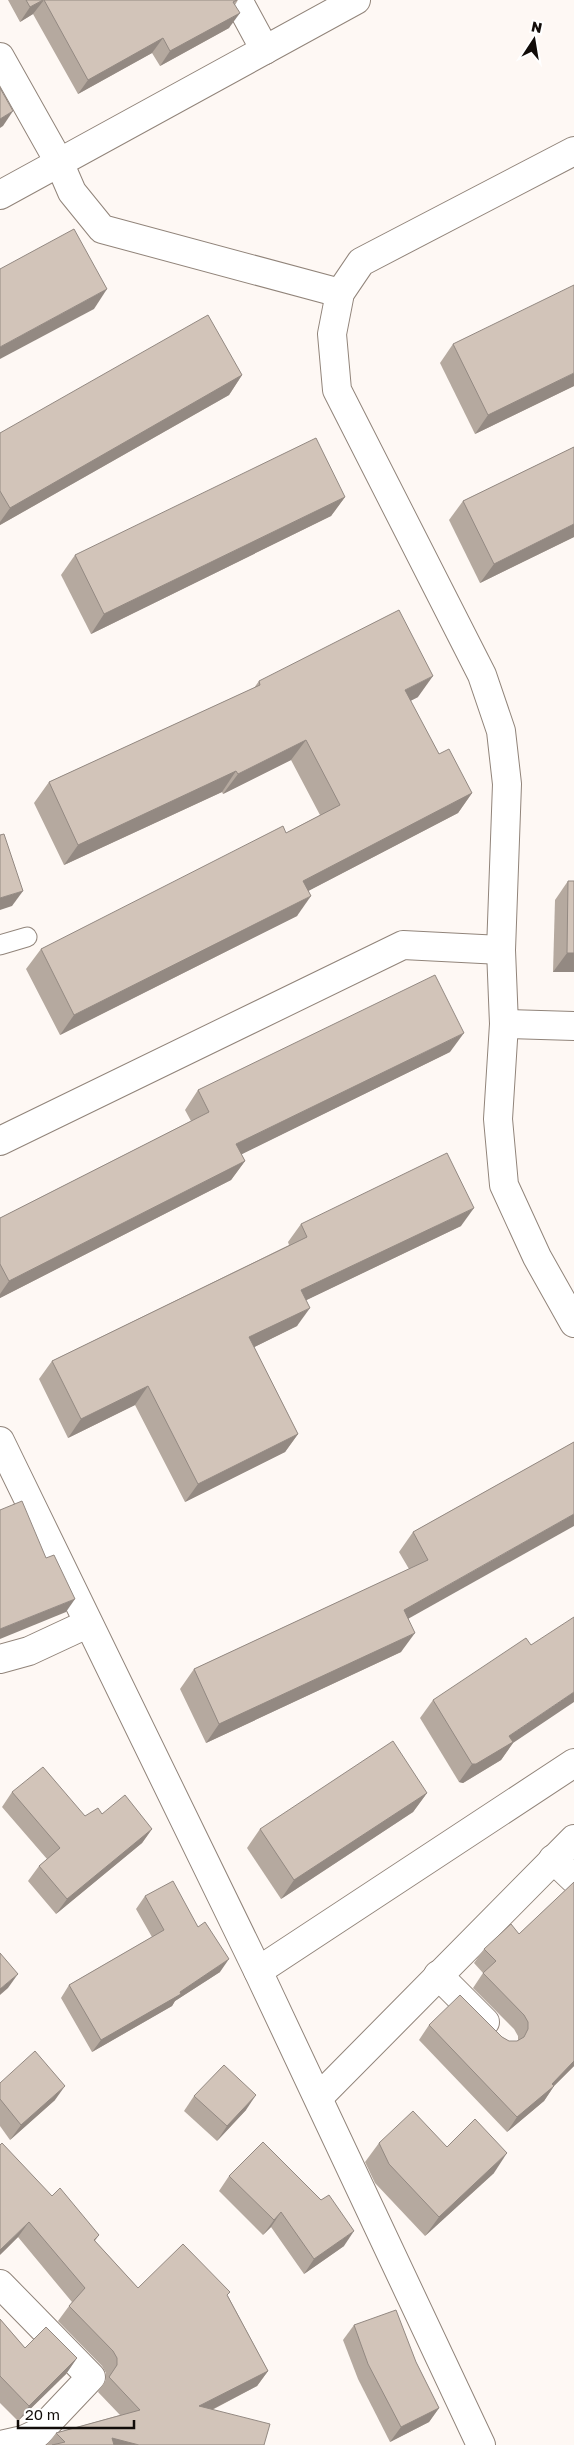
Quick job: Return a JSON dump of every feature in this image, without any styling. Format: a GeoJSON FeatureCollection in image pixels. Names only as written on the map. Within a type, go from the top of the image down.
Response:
{"type":"FeatureCollection","features":[{"type":"Feature","properties":{"kind":"street"},"geometry":{"type":"LineString","coordinates":[[238,0],[265,50]]}},
{"type":"Feature","properties":{"kind":"street"},"geometry":{"type":"LineString","coordinates":[[0,195],[356,0]]}},
{"type":"Feature","properties":{"kind":"street"},"geometry":{"type":"LineString","coordinates":[[0,56],[59,162],[72,192],[102,229],[340,293]]}},
{"type":"Feature","properties":{"kind":"street"},"geometry":{"type":"LineString","coordinates":[[574,151],[361,262],[340,293],[332,334],[337,390],[482,675],[501,732],[508,784],[501,950],[504,1024],[498,1120],[504,1186],[537,1257],[574,1323]]}},
{"type":"Feature","properties":{"kind":"street"},"geometry":{"type":"LineString","coordinates":[[0,1141],[403,945],[501,950]]}},
{"type":"Feature","properties":{"kind":"street"},"geometry":{"type":"LineString","coordinates":[[504,1024],[574,1026]]}},
{"type":"Feature","properties":{"kind":"street"},"geometry":{"type":"LineString","coordinates":[[0,1441],[87,1624],[319,2097],[481,2445]]}},
{"type":"Feature","properties":{"kind":"street"},"geometry":{"type":"LineString","coordinates":[[0,1660],[29,1651],[87,1624]]}},
{"type":"Feature","properties":{"kind":"street"},"geometry":{"type":"LineString","coordinates":[[258,1971],[574,1762]]}},
{"type":"Feature","properties":{"kind":"street"},"geometry":{"type":"LineString","coordinates":[[319,2097],[574,1838]]}},
{"type":"Feature","properties":{"kind":"street"},"geometry":{"type":"LineString","coordinates":[[553,1859],[574,1879]]}},
{"type":"Feature","properties":{"kind":"street"},"geometry":{"type":"LineString","coordinates":[[438,1975],[503,2040]]}},
{"type":"Feature","properties":{"kind":"street"},"geometry":{"type":"LineString","coordinates":[[0,2284],[91,2377],[38,2433],[23,2440],[0,2445]]}},
{"type":"Feature","properties":{"kind":"lane"},"geometry":{"type":"LineString","coordinates":[[0,945],[27,937]]}},
{"type":"Feature","properties":{"kind":"building"},"geometry":{"type":"Polygon","coordinates":[[[26,0],[43,0],[30,7],[26,0]]]}},
{"type":"Feature","properties":{"kind":"building"},"geometry":{"type":"Polygon","coordinates":[[[44,0],[237,0],[233,2],[240,13],[170,51],[163,38],[88,80],[44,0]]]}},
{"type":"Feature","properties":{"kind":"building"},"geometry":{"type":"Polygon","coordinates":[[[0,88],[13,111],[0,119],[0,88]]]}},
{"type":"Feature","properties":{"kind":"building"},"geometry":{"type":"Polygon","coordinates":[[[74,229],[107,289],[0,347],[0,269],[74,229]]]}},
{"type":"Feature","properties":{"kind":"building"},"geometry":{"type":"Polygon","coordinates":[[[574,285],[574,373],[488,415],[453,344],[574,285]]]}},
{"type":"Feature","properties":{"kind":"building"},"geometry":{"type":"Polygon","coordinates":[[[208,315],[242,375],[10,508],[0,491],[0,433],[208,315]]]}},
{"type":"Feature","properties":{"kind":"building"},"geometry":{"type":"Polygon","coordinates":[[[316,438],[345,497],[104,614],[75,555],[316,438]]]}},
{"type":"Feature","properties":{"kind":"building"},"geometry":{"type":"Polygon","coordinates":[[[574,447],[574,524],[494,564],[463,501],[574,447]]]}},
{"type":"Feature","properties":{"kind":"building"},"geometry":{"type":"Polygon","coordinates":[[[399,610],[433,676],[405,690],[439,754],[449,749],[472,793],[303,881],[311,896],[74,1015],[41,949],[283,826],[286,833],[340,805],[306,740],[238,774],[236,771],[78,845],[49,782],[260,685],[259,681],[399,610]]]}},
{"type":"Feature","properties":{"kind":"building"},"geometry":{"type":"Polygon","coordinates":[[[4,834],[23,891],[0,898],[0,835],[4,834]]]}},
{"type":"Feature","properties":{"kind":"building"},"geometry":{"type":"Polygon","coordinates":[[[568,881],[574,881],[574,953],[567,953],[568,881]]]}},
{"type":"Feature","properties":{"kind":"building"},"geometry":{"type":"Polygon","coordinates":[[[435,975],[464,1033],[236,1144],[245,1161],[9,1281],[0,1264],[0,1218],[209,1112],[198,1090],[435,975]]]}},
{"type":"Feature","properties":{"kind":"building"},"geometry":{"type":"Polygon","coordinates":[[[447,1153],[474,1208],[301,1290],[310,1308],[249,1337],[298,1434],[198,1484],[148,1386],[81,1419],[52,1361],[307,1237],[301,1224],[447,1153]]]}},
{"type":"Feature","properties":{"kind":"building"},"geometry":{"type":"Polygon","coordinates":[[[574,1442],[574,1514],[404,1610],[415,1633],[219,1724],[194,1669],[428,1560],[413,1532],[574,1442]]]}},
{"type":"Feature","properties":{"kind":"building"},"geometry":{"type":"Polygon","coordinates":[[[22,1501],[46,1558],[54,1555],[75,1599],[0,1629],[0,1510],[22,1501]]]}},
{"type":"Feature","properties":{"kind":"building"},"geometry":{"type":"Polygon","coordinates":[[[574,1617],[574,1692],[509,1736],[513,1742],[476,1764],[472,1764],[433,1700],[526,1638],[531,1645],[574,1617]]]}},
{"type":"Feature","properties":{"kind":"building"},"geometry":{"type":"Polygon","coordinates":[[[393,1741],[427,1793],[294,1880],[260,1829],[393,1741]]]}},
{"type":"Feature","properties":{"kind":"building"},"geometry":{"type":"Polygon","coordinates":[[[43,1767],[85,1816],[98,1808],[102,1814],[125,1795],[152,1829],[67,1899],[39,1866],[60,1848],[12,1792],[43,1767]]]}},
{"type":"Feature","properties":{"kind":"building"},"geometry":{"type":"Polygon","coordinates":[[[173,1881],[198,1927],[205,1922],[229,1959],[180,1992],[181,1994],[101,2040],[69,1985],[164,1930],[145,1896],[173,1881]]]}},
{"type":"Feature","properties":{"kind":"building"},"geometry":{"type":"Polygon","coordinates":[[[574,1882],[574,2061],[552,2084],[554,2086],[517,2117],[429,2025],[460,1995],[502,2037],[509,2041],[517,2041],[524,2037],[528,2029],[528,2022],[524,2015],[483,1973],[496,1961],[484,1949],[511,1924],[519,1934],[574,1882]]]}},
{"type":"Feature","properties":{"kind":"building"},"geometry":{"type":"Polygon","coordinates":[[[0,1953],[18,1974],[0,1989],[0,1953]]]}},
{"type":"Feature","properties":{"kind":"building"},"geometry":{"type":"Polygon","coordinates":[[[35,2051],[65,2086],[21,2125],[0,2099],[0,2083],[35,2051]]]}},
{"type":"Feature","properties":{"kind":"building"},"geometry":{"type":"Polygon","coordinates":[[[224,2065],[256,2095],[227,2126],[194,2096],[224,2065]]]}},
{"type":"Feature","properties":{"kind":"building"},"geometry":{"type":"Polygon","coordinates":[[[413,2111],[447,2147],[475,2119],[507,2153],[439,2217],[389,2164],[379,2143],[413,2111]]]}},
{"type":"Feature","properties":{"kind":"building"},"geometry":{"type":"Polygon","coordinates":[[[263,2142],[321,2200],[329,2195],[354,2231],[314,2259],[281,2212],[274,2220],[229,2176],[263,2142]]]}},
{"type":"Feature","properties":{"kind":"building"},"geometry":{"type":"Polygon","coordinates":[[[2,2143],[52,2196],[60,2188],[99,2235],[94,2240],[138,2288],[183,2244],[230,2292],[227,2295],[268,2371],[199,2406],[270,2424],[264,2445],[139,2445],[112,2438],[114,2445],[52,2445],[65,2442],[56,2433],[140,2410],[109,2377],[117,2365],[117,2358],[113,2351],[69,2306],[85,2288],[29,2222],[0,2250],[0,2145],[2,2143]]]}},
{"type":"Feature","properties":{"kind":"building"},"geometry":{"type":"Polygon","coordinates":[[[396,2310],[416,2362],[439,2408],[401,2427],[368,2364],[354,2325],[396,2310]]]}},
{"type":"Feature","properties":{"kind":"building"},"geometry":{"type":"Polygon","coordinates":[[[0,2319],[25,2348],[46,2327],[77,2358],[29,2406],[0,2376],[0,2319]]]}}]}
